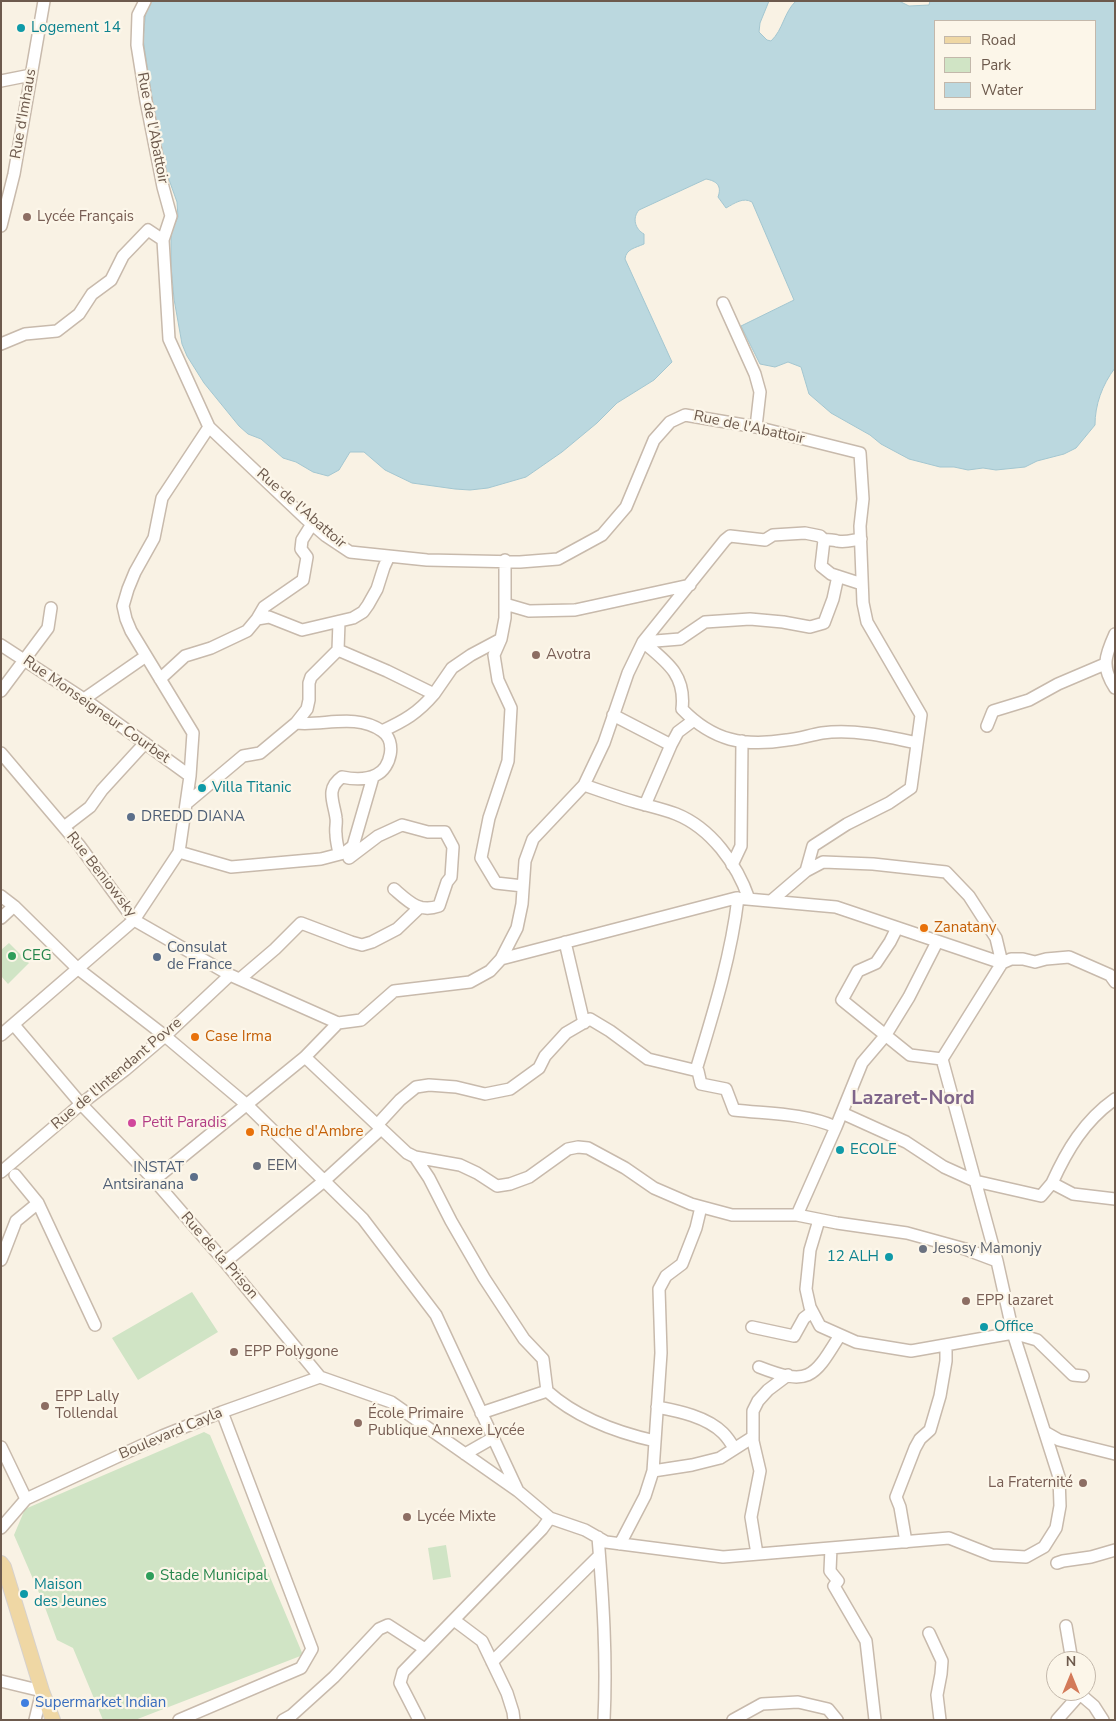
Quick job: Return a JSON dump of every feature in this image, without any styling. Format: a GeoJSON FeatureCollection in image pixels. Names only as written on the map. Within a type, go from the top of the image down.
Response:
{"type":"FeatureCollection","features":[{"type":"Feature","properties":{"kind":"main road"},"geometry":{"type":"LineString","coordinates":[[1,1563],[4,1567],[42,1691],[53,1720]]}},
{"type":"Feature","properties":{"kind":"street","name":"Rue d'Imhaus"},"geometry":{"type":"LineString","coordinates":[[1,226],[14,174],[44,1]]}},
{"type":"Feature","properties":{"kind":"street","name":"Rue de l'Abattoir"},"geometry":{"type":"LineString","coordinates":[[145,1],[138,15],[137,46],[157,158],[171,216],[163,240],[169,339],[209,427],[312,524],[350,552],[427,560],[505,560],[520,562],[558,559],[602,536],[626,507],[654,440],[670,422],[685,414],[756,427],[860,453],[863,499],[860,526],[861,539]]}},
{"type":"Feature","properties":{"kind":"street"},"geometry":{"type":"LineString","coordinates":[[1,81],[31,75]]}},
{"type":"Feature","properties":{"kind":"street"},"geometry":{"type":"LineString","coordinates":[[1,344],[24,334],[57,331],[79,314],[92,294],[111,280],[124,256],[148,230],[163,240]]}},
{"type":"Feature","properties":{"kind":"street"},"geometry":{"type":"LineString","coordinates":[[723,303],[755,374],[760,392],[756,427]]}},
{"type":"Feature","properties":{"kind":"street"},"geometry":{"type":"LineString","coordinates":[[1,1036],[134,920],[179,852],[187,803],[193,733],[146,656],[126,619],[123,606],[135,572],[154,538],[162,498],[209,427]]}},
{"type":"Feature","properties":{"kind":"street"},"geometry":{"type":"LineString","coordinates":[[160,680],[185,656],[211,648],[247,631],[258,619],[264,607],[304,580],[307,557],[301,549],[302,540],[312,524]]}},
{"type":"Feature","properties":{"kind":"street"},"geometry":{"type":"LineString","coordinates":[[154,1180],[305,1057],[338,1023],[361,1020],[394,991],[470,982],[490,971],[501,959],[517,928],[522,904],[524,861],[533,840],[584,785],[604,743],[628,673],[644,642],[730,536],[765,540],[773,536],[805,533],[820,536],[824,540]]}},
{"type":"Feature","properties":{"kind":"street"},"geometry":{"type":"LineString","coordinates":[[806,871],[813,846],[847,824],[889,803],[911,788],[921,715],[867,622],[863,603],[861,539],[844,541],[824,540]]}},
{"type":"Feature","properties":{"kind":"street"},"geometry":{"type":"LineString","coordinates":[[824,540],[821,566],[831,574],[862,584]]}},
{"type":"Feature","properties":{"kind":"street"},"geometry":{"type":"LineString","coordinates":[[258,619],[269,617],[302,630],[353,618],[363,612],[377,589],[384,567],[390,556]]}},
{"type":"Feature","properties":{"kind":"street"},"geometry":{"type":"LineString","coordinates":[[505,560],[505,618],[501,640],[494,656],[498,680],[511,708],[508,761],[489,818],[481,858],[496,883],[523,886]]}},
{"type":"Feature","properties":{"kind":"street"},"geometry":{"type":"LineString","coordinates":[[644,642],[680,639],[705,622],[750,620],[783,622],[810,627],[824,623],[838,576]]}},
{"type":"Feature","properties":{"kind":"street"},"geometry":{"type":"LineString","coordinates":[[505,604],[529,611],[575,610],[690,585]]}},
{"type":"Feature","properties":{"kind":"street"},"geometry":{"type":"LineString","coordinates":[[1,691],[48,628],[51,608]]}},
{"type":"Feature","properties":{"kind":"street"},"geometry":{"type":"LineString","coordinates":[[187,803],[243,756],[260,753],[296,723],[307,709],[311,677],[338,650],[339,622]]}},
{"type":"Feature","properties":{"kind":"street"},"geometry":{"type":"LineString","coordinates":[[1115,634],[1107,652],[1105,664],[1107,677],[1115,688]]}},
{"type":"Feature","properties":{"kind":"street"},"geometry":{"type":"LineString","coordinates":[[382,731],[401,723],[415,714],[434,694],[452,668],[471,655],[501,640]]}},
{"type":"Feature","properties":{"kind":"street"},"geometry":{"type":"LineString","coordinates":[[644,642],[676,673],[683,696],[682,709],[709,732],[725,739],[751,742],[785,741],[822,733],[873,733],[917,743]]}},
{"type":"Feature","properties":{"kind":"street","name":"Rue Monseigneur Courbet"},"geometry":{"type":"LineString","coordinates":[[1,645],[84,699],[190,776]]}},
{"type":"Feature","properties":{"kind":"street"},"geometry":{"type":"LineString","coordinates":[[338,650],[434,694]]}},
{"type":"Feature","properties":{"kind":"street"},"geometry":{"type":"LineString","coordinates":[[84,699],[146,656]]}},
{"type":"Feature","properties":{"kind":"street"},"geometry":{"type":"LineString","coordinates":[[987,726],[993,711],[1029,700],[1058,684],[1105,664]]}},
{"type":"Feature","properties":{"kind":"street"},"geometry":{"type":"LineString","coordinates":[[613,715],[670,745]]}},
{"type":"Feature","properties":{"kind":"street"},"geometry":{"type":"LineString","coordinates":[[645,805],[670,745],[678,732],[694,720]]}},
{"type":"Feature","properties":{"kind":"street"},"geometry":{"type":"LineString","coordinates":[[296,723],[310,725],[348,721],[360,722],[382,731],[389,737],[392,744],[390,755],[382,772],[374,776],[350,779],[342,777],[336,781],[331,794],[336,819],[335,832],[341,853],[349,858],[378,836],[402,825],[428,832],[445,832],[453,847],[451,877],[447,882],[440,906],[430,909],[414,905],[394,889]]}},
{"type":"Feature","properties":{"kind":"street"},"geometry":{"type":"LineString","coordinates":[[732,865],[741,846],[742,741]]}},
{"type":"Feature","properties":{"kind":"street"},"geometry":{"type":"LineString","coordinates":[[64,827],[90,808],[102,790],[145,743]]}},
{"type":"Feature","properties":{"kind":"street","name":"Rue Beniowsky"},"geometry":{"type":"LineString","coordinates":[[1,753],[64,827],[134,920],[236,976],[338,1023]]}},
{"type":"Feature","properties":{"kind":"street"},"geometry":{"type":"LineString","coordinates":[[179,852],[231,867],[321,859],[341,853],[353,846],[374,776]]}},
{"type":"Feature","properties":{"kind":"street"},"geometry":{"type":"LineString","coordinates":[[584,785],[676,814],[698,826],[719,846],[743,880],[744,899],[718,999],[696,1070]]}},
{"type":"Feature","properties":{"kind":"street"},"geometry":{"type":"LineString","coordinates":[[771,901],[806,871],[823,862],[873,864],[946,872],[969,896],[996,938],[1002,963]]}},
{"type":"Feature","properties":{"kind":"street"},"geometry":{"type":"LineString","coordinates":[[1,896],[14,906],[77,968],[165,1036],[247,1105],[363,1218],[436,1315],[518,1491]]}},
{"type":"Feature","properties":{"kind":"street"},"geometry":{"type":"LineString","coordinates":[[501,959],[744,899],[836,907],[1002,963]]}},
{"type":"Feature","properties":{"kind":"street"},"geometry":{"type":"LineString","coordinates":[[1,918],[14,906]]}},
{"type":"Feature","properties":{"kind":"street","name":"Rue de l'Intendant Povre"},"geometry":{"type":"LineString","coordinates":[[1,1172],[236,976],[275,949],[301,923],[362,945],[397,929],[420,907]]}},
{"type":"Feature","properties":{"kind":"street"},"geometry":{"type":"LineString","coordinates":[[897,928],[876,963],[858,971],[842,1000],[910,1055],[942,1059]]}},
{"type":"Feature","properties":{"kind":"street"},"geometry":{"type":"LineString","coordinates":[[565,942],[584,1022]]}},
{"type":"Feature","properties":{"kind":"street"},"geometry":{"type":"LineString","coordinates":[[796,1215],[836,1127],[862,1063],[886,1036],[909,997],[937,942]]}},
{"type":"Feature","properties":{"kind":"street"},"geometry":{"type":"LineString","coordinates":[[320,1378],[391,1402],[518,1491],[550,1518],[585,1530],[606,1542],[723,1556],[949,1538],[992,1555],[1026,1557],[1044,1547],[1056,1528],[1060,1506],[1059,1478],[1013,1334],[996,1261],[942,1059],[1002,963],[1011,959],[1035,962],[1069,957],[1110,976],[1115,982]]}},
{"type":"Feature","properties":{"kind":"street"},"geometry":{"type":"LineString","coordinates":[[225,1262],[324,1181],[379,1127],[400,1100],[416,1087],[429,1084],[456,1087],[485,1094],[510,1089],[538,1068],[545,1056],[566,1033],[590,1019],[648,1059],[698,1071],[701,1084],[726,1089],[734,1110],[803,1116],[836,1127]]}},
{"type":"Feature","properties":{"kind":"street","name":"Rue de la Prison"},"geometry":{"type":"LineString","coordinates":[[14,1025],[81,1104],[154,1180],[225,1262],[320,1378]]}},
{"type":"Feature","properties":{"kind":"street"},"geometry":{"type":"LineString","coordinates":[[305,1057],[407,1153],[415,1157],[460,1165],[497,1186],[510,1184],[529,1177],[568,1149],[588,1148],[626,1168],[654,1188],[701,1207],[732,1215],[796,1215],[907,1233],[965,1249],[996,1261]]}},
{"type":"Feature","properties":{"kind":"street"},"geometry":{"type":"LineString","coordinates":[[842,1113],[906,1142],[944,1167],[975,1181],[1041,1196],[1052,1183],[1065,1154],[1077,1136],[1115,1099]]}},
{"type":"Feature","properties":{"kind":"street"},"geometry":{"type":"LineString","coordinates":[[415,1157],[429,1178],[484,1278],[524,1339],[543,1359],[547,1390],[559,1402],[594,1422],[655,1441]]}},
{"type":"Feature","properties":{"kind":"street"},"geometry":{"type":"LineString","coordinates":[[15,1175],[38,1203],[95,1325]]}},
{"type":"Feature","properties":{"kind":"street"},"geometry":{"type":"LineString","coordinates":[[1052,1183],[1073,1194],[1115,1199]]}},
{"type":"Feature","properties":{"kind":"street"},"geometry":{"type":"LineString","coordinates":[[1,1260],[16,1221],[38,1203]]}},
{"type":"Feature","properties":{"kind":"street"},"geometry":{"type":"LineString","coordinates":[[620,1544],[645,1496],[653,1471],[661,1332],[659,1289],[666,1276],[682,1264],[694,1235],[701,1207]]}},
{"type":"Feature","properties":{"kind":"street"},"geometry":{"type":"LineString","coordinates":[[819,1220],[810,1250],[806,1289],[810,1307],[820,1326],[856,1342],[911,1352],[1013,1334],[1037,1340],[1073,1375],[1082,1376]]}},
{"type":"Feature","properties":{"kind":"street"},"geometry":{"type":"LineString","coordinates":[[752,1327],[794,1336],[804,1318],[812,1312]]}},
{"type":"Feature","properties":{"kind":"street"},"geometry":{"type":"LineString","coordinates":[[760,1367],[773,1373],[802,1378],[811,1374],[822,1365],[840,1335]]}},
{"type":"Feature","properties":{"kind":"street"},"geometry":{"type":"LineString","coordinates":[[906,1542],[900,1507],[896,1497],[920,1439],[930,1430],[940,1396],[946,1361],[946,1346]]}},
{"type":"Feature","properties":{"kind":"street"},"geometry":{"type":"LineString","coordinates":[[757,1554],[751,1517],[760,1471],[753,1437],[753,1411],[768,1390],[788,1376]]}},
{"type":"Feature","properties":{"kind":"street","name":"Boulevard Cayla"},"geometry":{"type":"LineString","coordinates":[[26,1499],[162,1436],[222,1412],[320,1378]]}},
{"type":"Feature","properties":{"kind":"street"},"geometry":{"type":"LineString","coordinates":[[481,1413],[547,1390]]}},
{"type":"Feature","properties":{"kind":"street"},"geometry":{"type":"LineString","coordinates":[[657,1407],[687,1414],[710,1423],[722,1432],[734,1448]]}},
{"type":"Feature","properties":{"kind":"street"},"geometry":{"type":"LineString","coordinates":[[179,1720],[201,1715],[301,1668],[312,1649],[222,1412]]}},
{"type":"Feature","properties":{"kind":"street"},"geometry":{"type":"LineString","coordinates":[[1045,1432],[1059,1440],[1115,1454]]}},
{"type":"Feature","properties":{"kind":"street"},"geometry":{"type":"LineString","coordinates":[[653,1471],[720,1458],[753,1437]]}},
{"type":"Feature","properties":{"kind":"street"},"geometry":{"type":"LineString","coordinates":[[465,1454],[493,1438]]}},
{"type":"Feature","properties":{"kind":"street"},"geometry":{"type":"LineString","coordinates":[[1,1447],[26,1499],[1,1528]]}},
{"type":"Feature","properties":{"kind":"street"},"geometry":{"type":"LineString","coordinates":[[484,1468],[502,1457]]}},
{"type":"Feature","properties":{"kind":"street"},"geometry":{"type":"LineString","coordinates":[[419,1720],[400,1683],[403,1672],[542,1529],[550,1518]]}},
{"type":"Feature","properties":{"kind":"street"},"geometry":{"type":"LineString","coordinates":[[598,1537],[603,1603],[604,1720]]}},
{"type":"Feature","properties":{"kind":"street"},"geometry":{"type":"LineString","coordinates":[[832,1548],[830,1571],[838,1582],[834,1586],[866,1641],[875,1720]]}},
{"type":"Feature","properties":{"kind":"street"},"geometry":{"type":"LineString","coordinates":[[1057,1563],[1091,1557],[1115,1550]]}},
{"type":"Feature","properties":{"kind":"street"},"geometry":{"type":"LineString","coordinates":[[492,1662],[599,1556]]}},
{"type":"Feature","properties":{"kind":"street"},"geometry":{"type":"LineString","coordinates":[[454,1620],[482,1641],[507,1693],[514,1720]]}},
{"type":"Feature","properties":{"kind":"street"},"geometry":{"type":"LineString","coordinates":[[283,1720],[292,1715],[334,1677],[384,1626],[388,1625],[426,1649]]}},
{"type":"Feature","properties":{"kind":"street"},"geometry":{"type":"LineString","coordinates":[[1066,1626],[1070,1651]]}},
{"type":"Feature","properties":{"kind":"street"},"geometry":{"type":"LineString","coordinates":[[929,1632],[942,1661],[937,1695],[940,1720]]}},
{"type":"Feature","properties":{"kind":"street"},"geometry":{"type":"LineString","coordinates":[[1,1682],[42,1691],[35,1720]]}},
{"type":"Feature","properties":{"kind":"street"},"geometry":{"type":"LineString","coordinates":[[1057,1720],[1072,1701]]}},
{"type":"Feature","properties":{"kind":"street"},"geometry":{"type":"LineString","coordinates":[[1089,1701],[1103,1720]]}},
{"type":"Feature","properties":{"kind":"street"},"geometry":{"type":"LineString","coordinates":[[733,1720],[762,1704],[798,1702],[828,1709],[837,1720]]}},
{"type":"Feature","properties":{"kind":"green space","name":"CEG"},"geometry":{"type":"Polygon","coordinates":[[[9,943],[29,963],[8,984],[1,976],[1,950],[9,943]]]}},
{"type":"Feature","properties":{"kind":"green space"},"geometry":{"type":"Polygon","coordinates":[[[192,1292],[218,1332],[138,1380],[112,1338],[192,1292]]]}},
{"type":"Feature","properties":{"kind":"green space","name":"Stade Municipal"},"geometry":{"type":"Polygon","coordinates":[[[204,1432],[210,1435],[303,1655],[135,1720],[103,1720],[73,1648],[57,1640],[14,1535],[25,1509],[204,1432]]]}},
{"type":"Feature","properties":{"kind":"green space"},"geometry":{"type":"Polygon","coordinates":[[[446,1545],[451,1577],[433,1580],[428,1548],[446,1545]]]}},
{"type":"Feature","properties":{"kind":"water"},"geometry":{"type":"Polygon","coordinates":[[[150,1],[769,1],[760,23],[759,32],[767,40],[771,41],[796,1],[899,1],[909,6],[929,5],[930,1],[1115,1],[1115,368],[1106,381],[1100,395],[1095,425],[1076,448],[1064,454],[1037,461],[1025,467],[968,470],[940,467],[909,459],[831,413],[809,394],[801,367],[788,362],[775,367],[760,364],[741,326],[794,300],[752,202],[742,200],[726,208],[718,197],[718,185],[706,179],[639,210],[635,220],[638,229],[644,234],[644,244],[629,251],[625,259],[672,362],[654,380],[617,403],[597,423],[562,452],[526,477],[488,488],[470,490],[412,483],[385,470],[364,452],[350,452],[339,470],[328,476],[313,472],[296,462],[283,458],[261,439],[248,434],[239,426],[204,383],[187,356],[182,344],[174,299],[171,266],[171,232],[178,217],[177,202],[161,157],[143,39],[146,10],[150,1]]]}},
{"type":"Feature","properties":{"kind":"place","name":"Logement 14"},"geometry":{"type":"Point","coordinates":[21,28]}},
{"type":"Feature","properties":{"kind":"place","name":"Lycée Français"},"geometry":{"type":"Point","coordinates":[27,217]}},
{"type":"Feature","properties":{"kind":"place","name":"Avotra"},"geometry":{"type":"Point","coordinates":[536,655]}},
{"type":"Feature","properties":{"kind":"place","name":"Villa Titanic"},"geometry":{"type":"Point","coordinates":[202,788]}},
{"type":"Feature","properties":{"kind":"place","name":"DREDD DIANA"},"geometry":{"type":"Point","coordinates":[131,817]}},
{"type":"Feature","properties":{"kind":"place","name":"Zanatany"},"geometry":{"type":"Point","coordinates":[924,928]}},
{"type":"Feature","properties":{"kind":"place","name":"CEG"},"geometry":{"type":"Point","coordinates":[12,956]}},
{"type":"Feature","properties":{"kind":"place","name":"Consulat de France"},"geometry":{"type":"Point","coordinates":[157,957]}},
{"type":"Feature","properties":{"kind":"place","name":"Case Irma"},"geometry":{"type":"Point","coordinates":[195,1037]}},
{"type":"Feature","properties":{"kind":"place","name":"Petit Paradis"},"geometry":{"type":"Point","coordinates":[132,1123]}},
{"type":"Feature","properties":{"kind":"place","name":"Ruche d'Ambre"},"geometry":{"type":"Point","coordinates":[250,1132]}},
{"type":"Feature","properties":{"kind":"place","name":"ECOLE"},"geometry":{"type":"Point","coordinates":[840,1150]}},
{"type":"Feature","properties":{"kind":"place","name":"EEM"},"geometry":{"type":"Point","coordinates":[257,1166]}},
{"type":"Feature","properties":{"kind":"place","name":"INSTAT Antsiranana"},"geometry":{"type":"Point","coordinates":[194,1177]}},
{"type":"Feature","properties":{"kind":"place","name":"Jesosy Mamonjy"},"geometry":{"type":"Point","coordinates":[923,1249]}},
{"type":"Feature","properties":{"kind":"place","name":"12 ALH"},"geometry":{"type":"Point","coordinates":[889,1257]}},
{"type":"Feature","properties":{"kind":"place","name":"EPP lazaret"},"geometry":{"type":"Point","coordinates":[966,1301]}},
{"type":"Feature","properties":{"kind":"place","name":"Office"},"geometry":{"type":"Point","coordinates":[984,1327]}},
{"type":"Feature","properties":{"kind":"place","name":"EPP Polygone"},"geometry":{"type":"Point","coordinates":[234,1352]}},
{"type":"Feature","properties":{"kind":"place","name":"EPP Lally Tollendal"},"geometry":{"type":"Point","coordinates":[45,1406]}},
{"type":"Feature","properties":{"kind":"place","name":"École Primaire Publique Annexe Lycée"},"geometry":{"type":"Point","coordinates":[358,1423]}},
{"type":"Feature","properties":{"kind":"place","name":"La Fraternité"},"geometry":{"type":"Point","coordinates":[1083,1483]}},
{"type":"Feature","properties":{"kind":"place","name":"Lycée Mixte"},"geometry":{"type":"Point","coordinates":[407,1517]}},
{"type":"Feature","properties":{"kind":"place","name":"Stade Municipal"},"geometry":{"type":"Point","coordinates":[150,1576]}},
{"type":"Feature","properties":{"kind":"place","name":"Maison des Jeunes"},"geometry":{"type":"Point","coordinates":[24,1594]}},
{"type":"Feature","properties":{"kind":"place","name":"Supermarket Indian"},"geometry":{"type":"Point","coordinates":[25,1703]}},
{"type":"Feature","properties":{"kind":"district","name":"Lazaret-Nord"},"geometry":{"type":"Point","coordinates":[913,1099]}}]}
